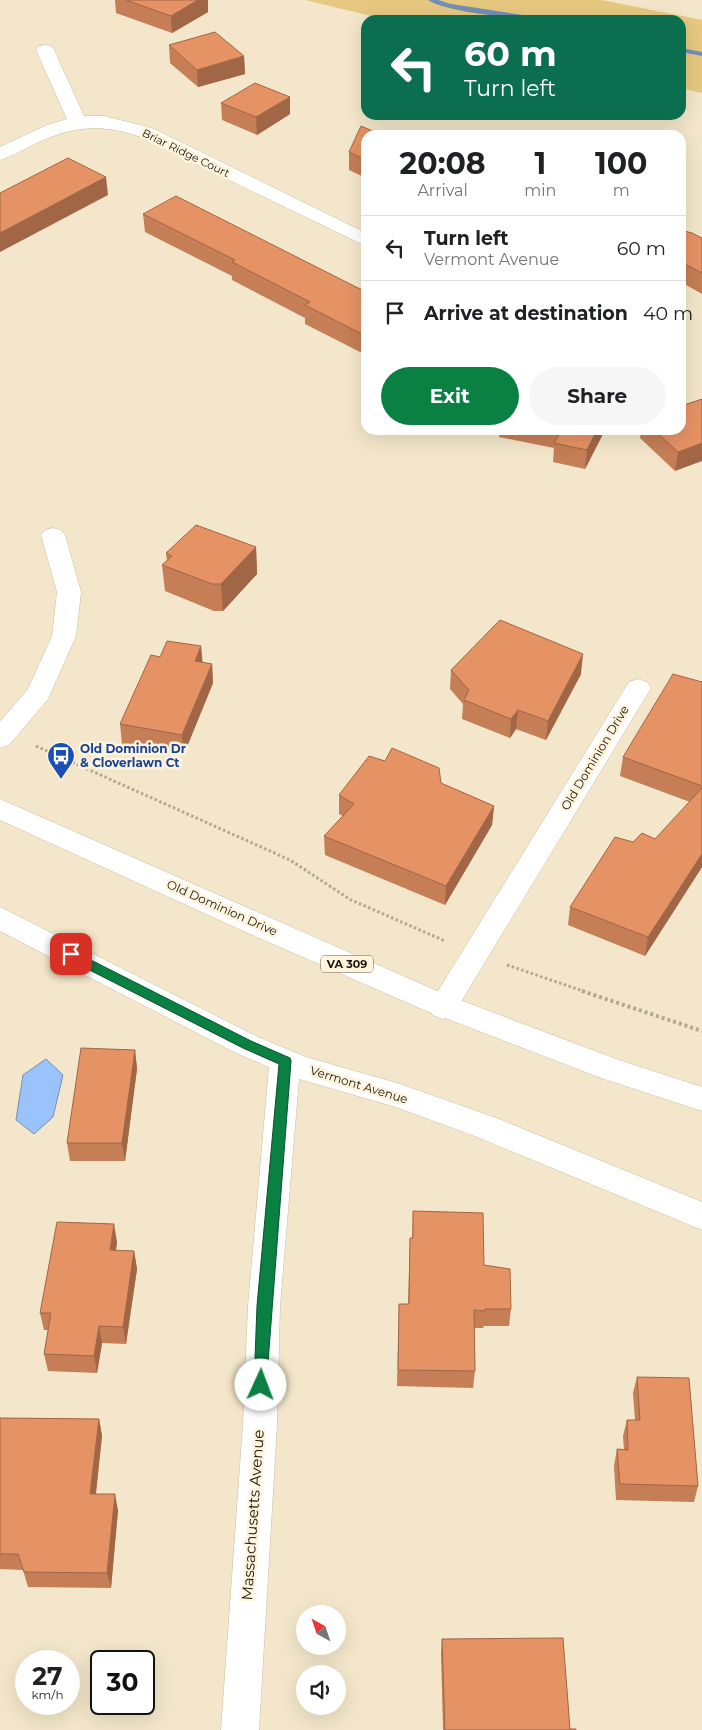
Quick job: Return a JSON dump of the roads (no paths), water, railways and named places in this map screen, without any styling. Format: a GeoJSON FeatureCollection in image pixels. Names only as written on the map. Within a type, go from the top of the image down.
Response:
{"type":"FeatureCollection","features":[{"type":"Feature","properties":{"kind":"street"},"geometry":{"type":"LineString","coordinates":[[46,50],[77,122]]}},
{"type":"Feature","properties":{"kind":"street","name":"Briar Ridge Court"},"geometry":{"type":"LineString","coordinates":[[0,154],[58,126],[101,120],[121,123],[145,132],[361,238]]}},
{"type":"Feature","properties":{"kind":"street"},"geometry":{"type":"LineString","coordinates":[[0,739],[39,693],[64,636],[69,592],[53,535]]}},
{"type":"Feature","properties":{"kind":"street","name":"Old Dominion Drive"},"geometry":{"type":"LineString","coordinates":[[444,1007],[638,688]]}},
{"type":"Feature","properties":{"kind":"street","name":"Old Dominion Drive"},"geometry":{"type":"LineString","coordinates":[[0,809],[444,1007],[565,1053],[702,1099]]}},
{"type":"Feature","properties":{"kind":"street","name":"Vermont Avenue"},"geometry":{"type":"LineString","coordinates":[[0,918],[247,1045],[285,1061],[400,1096],[488,1128],[702,1216]]}},
{"type":"Feature","properties":{"kind":"street","name":"Massachusetts Avenue"},"geometry":{"type":"LineString","coordinates":[[240,1730],[260,1424],[264,1306],[285,1061]]}},
{"type":"Feature","properties":{"kind":"water"},"geometry":{"type":"Polygon","coordinates":[[[46,1059],[63,1075],[53,1117],[34,1134],[16,1120],[23,1075],[46,1059]]]}},
{"type":"Feature","properties":{"kind":"waterway"},"geometry":{"type":"LineString","coordinates":[[431,0],[450,6],[510,15]]}},
{"type":"Feature","properties":{"kind":"waterway"},"geometry":{"type":"LineString","coordinates":[[686,51],[702,54]]}},
{"type":"Feature","properties":{"kind":"place","name":"Old Dominion Dr & Cloverlawn Ct"},"geometry":{"type":"Point","coordinates":[61,780]}}]}
